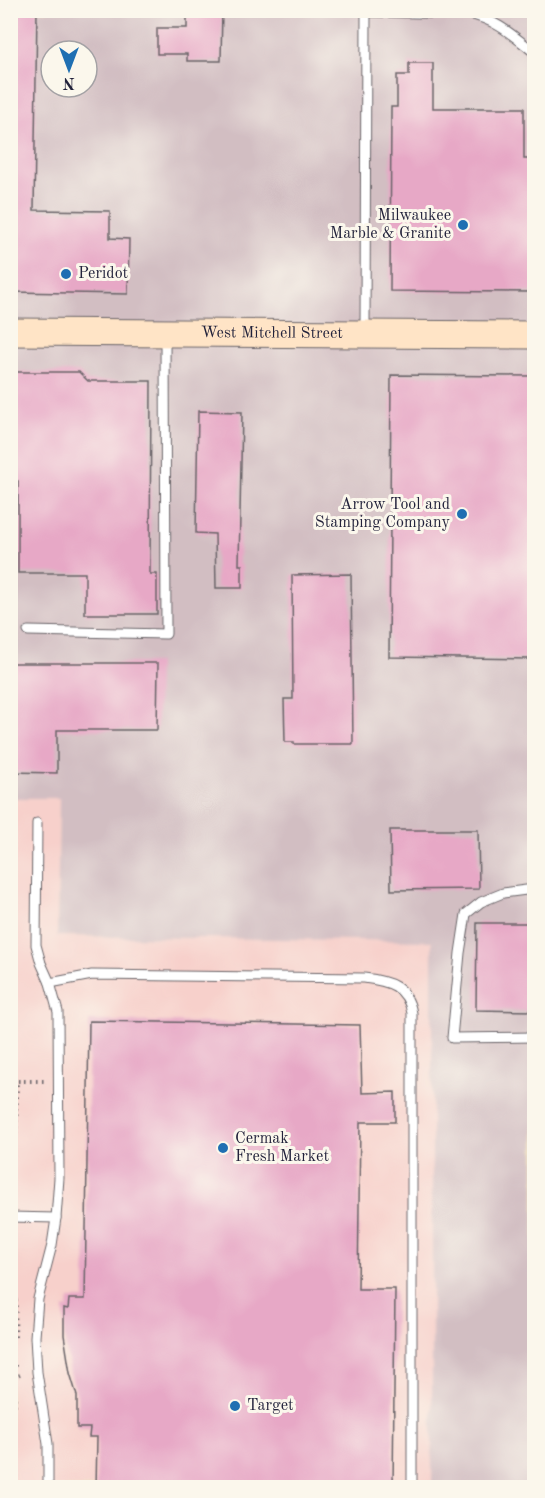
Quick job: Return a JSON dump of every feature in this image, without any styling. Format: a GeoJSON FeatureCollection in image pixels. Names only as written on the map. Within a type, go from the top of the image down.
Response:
{"type":"FeatureCollection","features":[{"type":"Feature","properties":{"kind":"street","name":"West Mitchell Street"},"geometry":{"type":"LineString","coordinates":[[10,332],[534,335]]}},
{"type":"Feature","properties":{"kind":"lane"},"geometry":{"type":"LineString","coordinates":[[365,334],[366,12],[469,14],[486,18],[500,25],[534,52]]}},
{"type":"Feature","properties":{"kind":"lane"},"geometry":{"type":"LineString","coordinates":[[28,631],[166,634],[165,333]]}},
{"type":"Feature","properties":{"kind":"lane"},"geometry":{"type":"LineString","coordinates":[[37,823],[36,945],[58,1012],[59,1178],[52,1245],[38,1299],[35,1337],[37,1372],[48,1444],[48,1488]]}},
{"type":"Feature","properties":{"kind":"lane"},"geometry":{"type":"LineString","coordinates":[[534,889],[503,893],[481,902],[466,914],[452,1038],[534,1037]]}},
{"type":"Feature","properties":{"kind":"lane"},"geometry":{"type":"LineString","coordinates":[[50,982],[92,975],[364,978],[392,984],[404,993],[410,1002],[412,1013],[412,1488]]}},
{"type":"Feature","properties":{"kind":"lane"},"geometry":{"type":"LineString","coordinates":[[10,1217],[56,1218]]}},
{"type":"Feature","properties":{"kind":"path"},"geometry":{"type":"LineString","coordinates":[[16,1140],[17,1082],[59,1081]]}},
{"type":"Feature","properties":{"kind":"path"},"geometry":{"type":"LineString","coordinates":[[15,1336],[16,1295]]}},
{"type":"Feature","properties":{"kind":"path"},"geometry":{"type":"LineString","coordinates":[[15,1365],[17,1376],[13,1386],[15,1406]]}},
{"type":"Feature","properties":{"kind":"shaded area"},"geometry":{"type":"Polygon","coordinates":[[[10,11],[534,11],[534,1487],[432,1487],[432,941],[57,936],[59,798],[11,798],[10,11]]]}},
{"type":"Feature","properties":{"kind":"shaded area"},"geometry":{"type":"Polygon","coordinates":[[[10,798],[59,798],[57,936],[432,940],[432,1487],[11,1487],[10,798]]]}},
{"type":"Feature","properties":{"kind":"building"},"geometry":{"type":"Polygon","coordinates":[[[10,10],[37,10],[34,210],[110,211],[110,238],[129,239],[128,294],[10,292],[10,10]]]}},
{"type":"Feature","properties":{"kind":"building"},"geometry":{"type":"Polygon","coordinates":[[[187,10],[222,10],[221,61],[187,61],[187,54],[157,54],[157,28],[187,28],[187,10]]]}},
{"type":"Feature","properties":{"kind":"building","name":"Milwaukee Marble & Granite"},"geometry":{"type":"Polygon","coordinates":[[[409,63],[433,63],[433,108],[524,108],[524,159],[534,159],[534,292],[390,291],[391,107],[397,107],[397,75],[409,75],[409,63]]]}},
{"type":"Feature","properties":{"kind":"building"},"geometry":{"type":"Polygon","coordinates":[[[10,372],[79,372],[88,381],[151,381],[150,574],[157,574],[157,614],[85,614],[85,573],[18,573],[18,481],[10,481],[10,372]]]}},
{"type":"Feature","properties":{"kind":"building","name":"Arrow Tool and Stamping Company"},"geometry":{"type":"Polygon","coordinates":[[[391,375],[534,376],[534,651],[529,659],[389,657],[391,375]]]}},
{"type":"Feature","properties":{"kind":"building"},"geometry":{"type":"Polygon","coordinates":[[[198,411],[242,412],[239,565],[242,565],[242,588],[216,588],[215,534],[196,533],[198,411]]]}},
{"type":"Feature","properties":{"kind":"building"},"geometry":{"type":"Polygon","coordinates":[[[351,574],[353,744],[285,742],[284,699],[293,699],[292,575],[351,574]]]}},
{"type":"Feature","properties":{"kind":"building"},"geometry":{"type":"Polygon","coordinates":[[[10,663],[158,663],[157,730],[57,730],[57,773],[10,772],[10,663]]]}},
{"type":"Feature","properties":{"kind":"building"},"geometry":{"type":"Polygon","coordinates":[[[390,830],[478,830],[479,889],[391,890],[390,830]]]}},
{"type":"Feature","properties":{"kind":"building"},"geometry":{"type":"Polygon","coordinates":[[[477,923],[534,923],[534,1011],[476,1010],[477,923]]]}},
{"type":"Feature","properties":{"kind":"building"},"geometry":{"type":"Polygon","coordinates":[[[89,1021],[360,1025],[362,1093],[395,1092],[395,1122],[360,1122],[358,1289],[395,1289],[393,1488],[96,1488],[97,1437],[89,1437],[90,1428],[77,1428],[77,1396],[70,1373],[64,1335],[64,1308],[68,1309],[69,1299],[85,1299],[89,1021]]]}},
{"type":"Feature","properties":{"kind":"place","name":"Milwaukee Marble & Granite"},"geometry":{"type":"Point","coordinates":[463,225]}},
{"type":"Feature","properties":{"kind":"place","name":"Peridot"},"geometry":{"type":"Point","coordinates":[66,274]}},
{"type":"Feature","properties":{"kind":"place","name":"Arrow Tool and Stamping Company"},"geometry":{"type":"Point","coordinates":[462,514]}},
{"type":"Feature","properties":{"kind":"place","name":"Cermak Fresh Market"},"geometry":{"type":"Point","coordinates":[223,1148]}},
{"type":"Feature","properties":{"kind":"place","name":"Target"},"geometry":{"type":"Point","coordinates":[235,1406]}}]}
